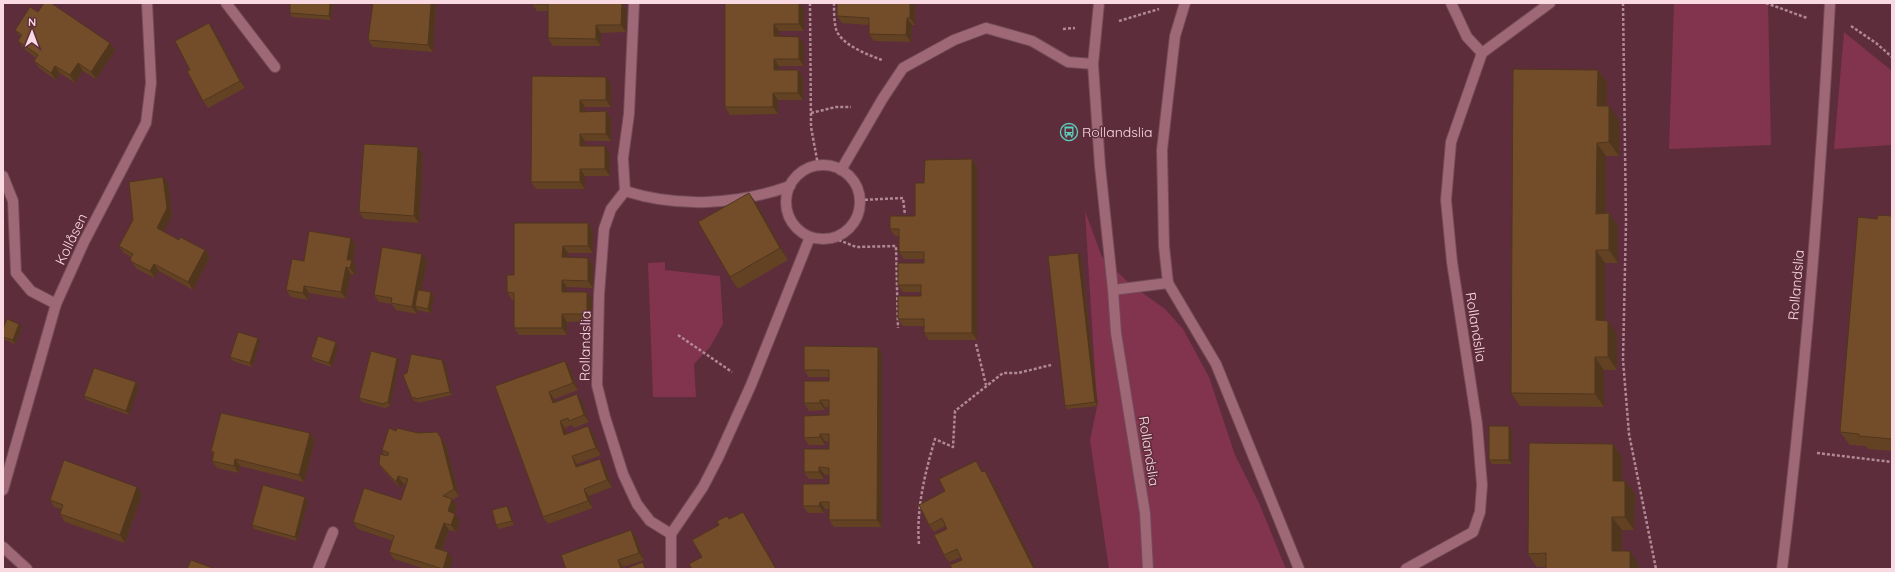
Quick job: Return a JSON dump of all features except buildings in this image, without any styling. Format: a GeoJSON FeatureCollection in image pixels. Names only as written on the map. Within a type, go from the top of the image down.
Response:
{"type":"FeatureCollection","features":[{"type":"Feature","properties":{"kind":"street","name":"Kollåsen"},"geometry":{"type":"LineString","coordinates":[[3,490],[56,304],[84,242],[146,123],[151,83],[147,3]]}},
{"type":"Feature","properties":{"kind":"street"},"geometry":{"type":"LineString","coordinates":[[226,3],[275,67]]}},
{"type":"Feature","properties":{"kind":"street"},"geometry":{"type":"LineString","coordinates":[[634,3],[629,114],[623,158],[625,191],[656,200],[737,200],[764,195],[790,186]]}},
{"type":"Feature","properties":{"kind":"street","name":"Rollandslia"},"geometry":{"type":"LineString","coordinates":[[1099,3],[1094,64],[1100,166],[1116,333],[1145,513],[1148,569]]}},
{"type":"Feature","properties":{"kind":"street"},"geometry":{"type":"LineString","coordinates":[[1185,3],[1175,36],[1162,150],[1164,246],[1168,283],[1216,364],[1299,569]]}},
{"type":"Feature","properties":{"kind":"street"},"geometry":{"type":"LineString","coordinates":[[1451,3],[1467,37],[1482,53],[1550,3]]}},
{"type":"Feature","properties":{"kind":"street","name":"Rollandslia"},"geometry":{"type":"LineString","coordinates":[[1782,569],[1796,451],[1823,129],[1829,7]]}},
{"type":"Feature","properties":{"kind":"street"},"geometry":{"type":"LineString","coordinates":[[841,170],[883,98],[903,68],[954,40],[986,28],[1032,41],[1068,62],[1094,64]]}},
{"type":"Feature","properties":{"kind":"street","name":"Rollandslia"},"geometry":{"type":"LineString","coordinates":[[1406,569],[1473,532],[1480,512],[1482,485],[1477,424],[1452,262],[1446,200],[1451,142],[1482,53]]}},
{"type":"Feature","properties":{"kind":"street"},"geometry":{"type":"LineString","coordinates":[[818,165],[830,166],[841,170],[851,178],[858,188],[860,200],[859,212],[854,224],[845,232],[834,238],[822,239],[810,237],[799,230],[791,221],[787,210],[786,198],[790,186],[796,177],[806,169],[818,165]]}},
{"type":"Feature","properties":{"kind":"street"},"geometry":{"type":"LineString","coordinates":[[3,176],[13,201],[16,273],[31,291],[56,304]]}},
{"type":"Feature","properties":{"kind":"street","name":"Rollandslia"},"geometry":{"type":"LineString","coordinates":[[625,191],[611,209],[604,229],[599,295],[597,385],[605,417],[623,474],[637,504],[650,521],[671,534]]}},
{"type":"Feature","properties":{"kind":"street"},"geometry":{"type":"LineString","coordinates":[[671,569],[671,534],[703,487],[751,385],[810,237]]}},
{"type":"Feature","properties":{"kind":"street"},"geometry":{"type":"LineString","coordinates":[[1113,290],[1168,283]]}},
{"type":"Feature","properties":{"kind":"street"},"geometry":{"type":"LineString","coordinates":[[318,569],[333,532]]}},
{"type":"Feature","properties":{"kind":"street"},"geometry":{"type":"LineString","coordinates":[[3,547],[27,569]]}},
{"type":"Feature","properties":{"kind":"path"},"geometry":{"type":"LineString","coordinates":[[810,3],[811,127],[818,165]]}},
{"type":"Feature","properties":{"kind":"path"},"geometry":{"type":"LineString","coordinates":[[834,3],[836,28],[840,38],[866,54],[903,68]]}},
{"type":"Feature","properties":{"kind":"path"},"geometry":{"type":"LineString","coordinates":[[1623,3],[1626,222],[1623,360],[1629,434],[1656,569]]}},
{"type":"Feature","properties":{"kind":"path"},"geometry":{"type":"LineString","coordinates":[[1766,3],[1828,26]]}},
{"type":"Feature","properties":{"kind":"path"},"geometry":{"type":"LineString","coordinates":[[1829,7],[1892,57]]}},
{"type":"Feature","properties":{"kind":"path"},"geometry":{"type":"LineString","coordinates":[[811,113],[836,107],[854,107]]}},
{"type":"Feature","properties":{"kind":"path"},"geometry":{"type":"LineString","coordinates":[[860,200],[903,198],[905,215]]}},
{"type":"Feature","properties":{"kind":"path"},"geometry":{"type":"LineString","coordinates":[[834,238],[856,247],[896,246],[898,328]]}},
{"type":"Feature","properties":{"kind":"path"},"geometry":{"type":"LineString","coordinates":[[678,335],[751,385]]}},
{"type":"Feature","properties":{"kind":"path"},"geometry":{"type":"LineString","coordinates":[[976,344],[986,385]]}},
{"type":"Feature","properties":{"kind":"path"},"geometry":{"type":"LineString","coordinates":[[919,544],[918,529],[921,502],[935,439],[953,447],[955,411],[986,385],[1003,374],[1018,373],[1051,365]]}},
{"type":"Feature","properties":{"kind":"path"},"geometry":{"type":"LineString","coordinates":[[1796,451],[1892,462]]}},
{"type":"Feature","properties":{"kind":"shaded area"},"geometry":{"type":"Polygon","coordinates":[[[1674,3],[1768,3],[1771,145],[1669,149],[1674,3]]]}},
{"type":"Feature","properties":{"kind":"shaded area"},"geometry":{"type":"Polygon","coordinates":[[[1844,32],[1892,71],[1891,145],[1834,149],[1844,32]]]}},
{"type":"Feature","properties":{"kind":"shaded area"},"geometry":{"type":"Polygon","coordinates":[[[1085,211],[1102,257],[1130,284],[1165,309],[1183,329],[1209,377],[1235,455],[1259,503],[1286,569],[1109,569],[1090,440],[1097,407],[1085,211]]]}},
{"type":"Feature","properties":{"kind":"shaded area"},"geometry":{"type":"Polygon","coordinates":[[[665,262],[665,270],[720,276],[723,324],[710,347],[694,364],[696,397],[653,397],[648,263],[665,262]]]}},
{"type":"Feature","properties":{"kind":"place","name":"Rollandslia"},"geometry":{"type":"Point","coordinates":[1069,132]}}]}
